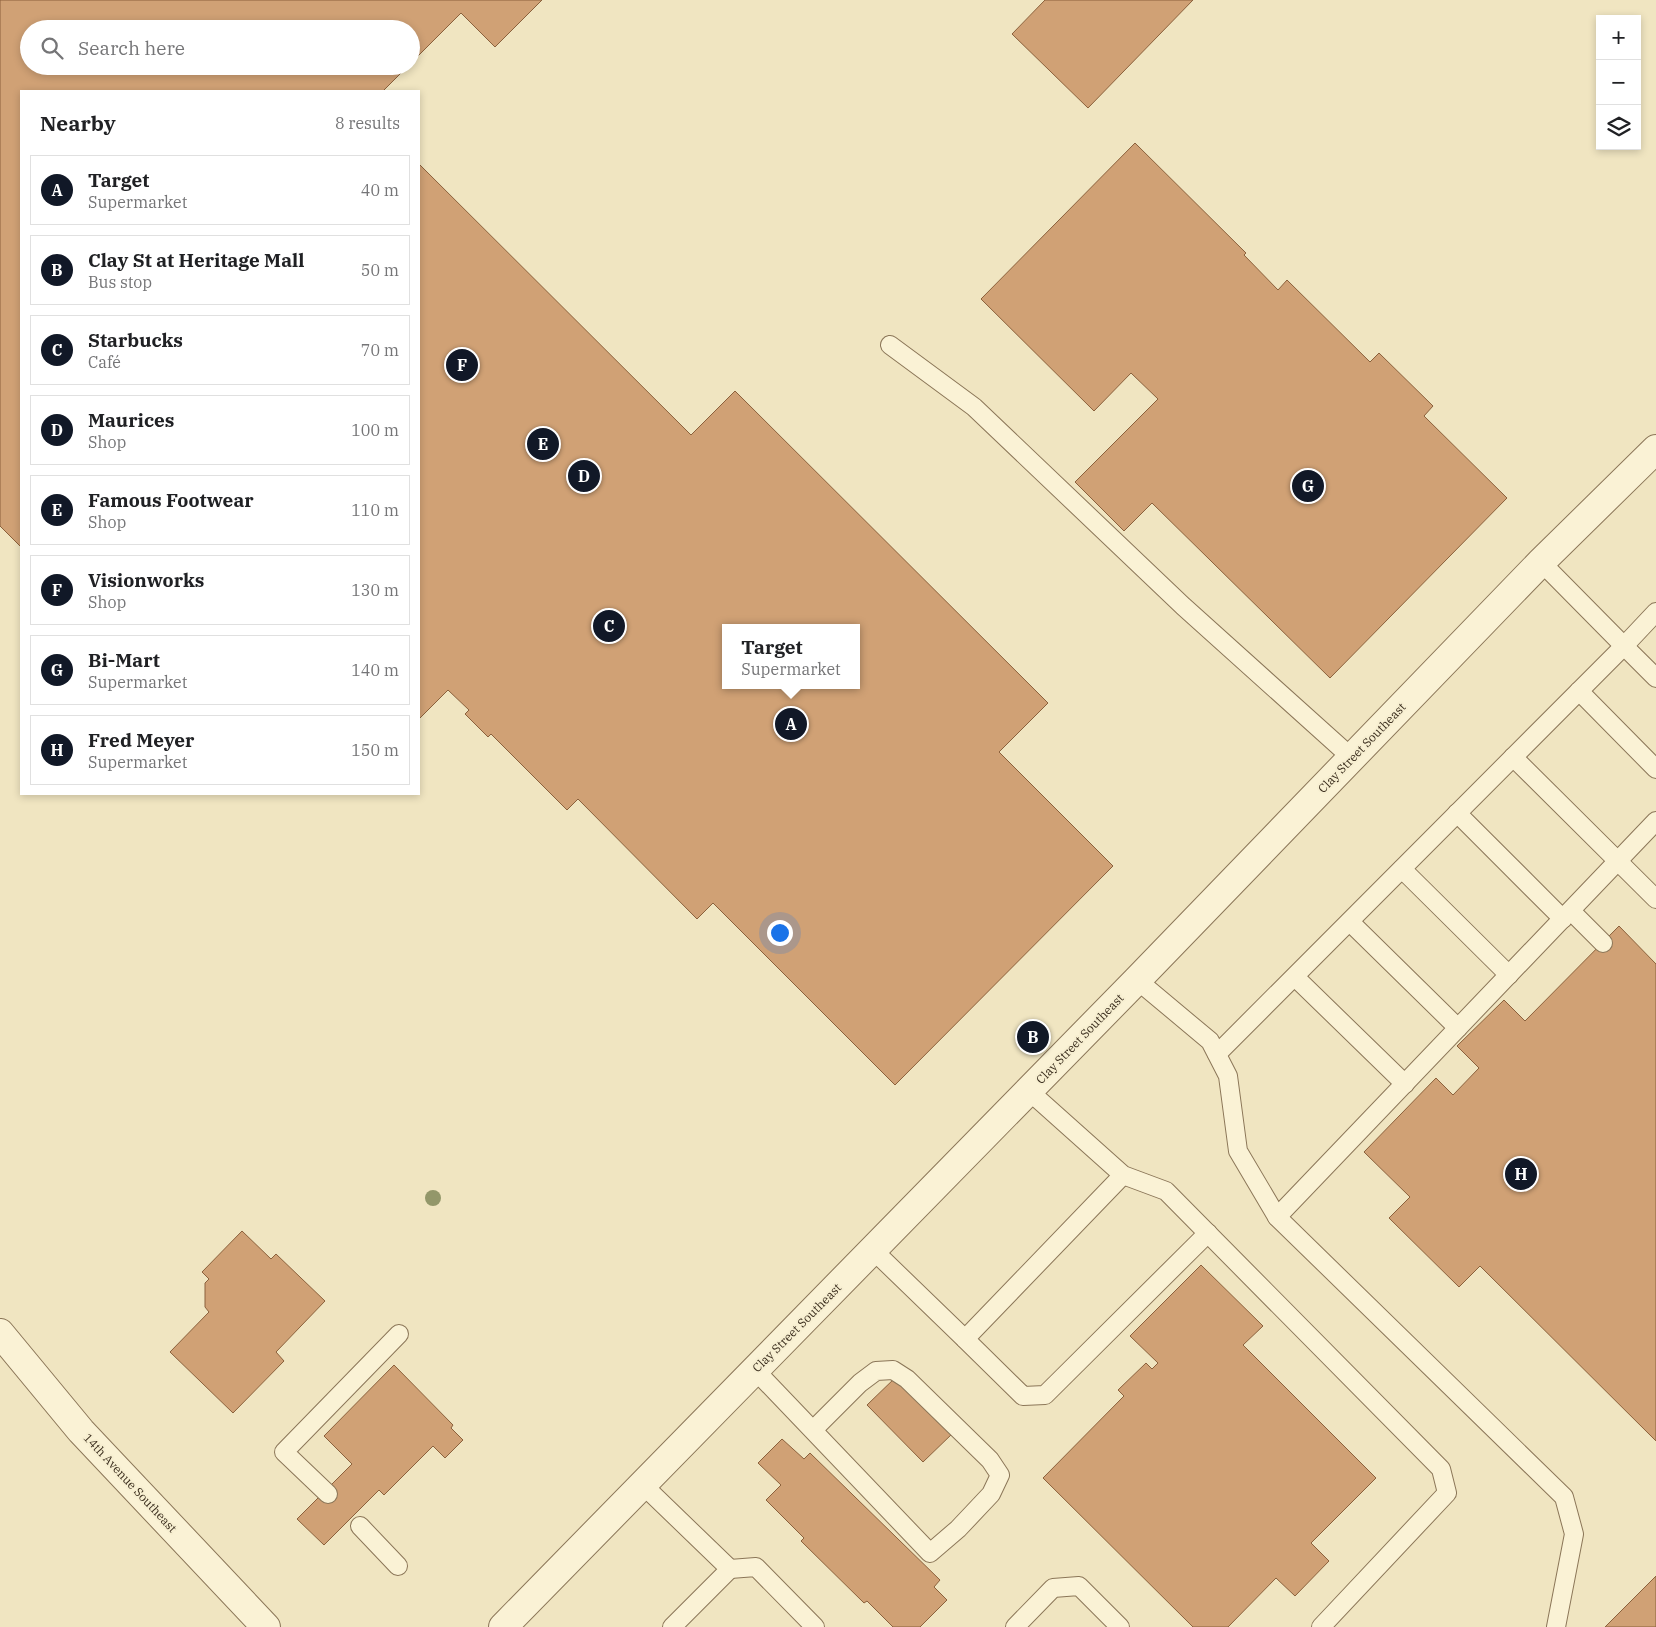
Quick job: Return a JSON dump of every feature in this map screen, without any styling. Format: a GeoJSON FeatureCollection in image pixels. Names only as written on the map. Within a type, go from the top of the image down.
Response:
{"type":"FeatureCollection","features":[{"type":"Feature","properties":{"kind":"street","name":"Clay Street Southeast"},"geometry":{"type":"LineString","coordinates":[[506,1626],[1137,980],[1541,562],[1656,449]]}},
{"type":"Feature","properties":{"kind":"street","name":"14th Avenue Southeast"},"geometry":{"type":"LineString","coordinates":[[0,1333],[81,1430],[266,1627]]}},
{"type":"Feature","properties":{"kind":"lane"},"geometry":{"type":"LineString","coordinates":[[890,345],[974,408],[1183,606],[1352,758]]}},
{"type":"Feature","properties":{"kind":"lane"},"geometry":{"type":"LineString","coordinates":[[1541,562],[1656,678]]}},
{"type":"Feature","properties":{"kind":"lane"},"geometry":{"type":"LineString","coordinates":[[1217,1054],[1656,612]]}},
{"type":"Feature","properties":{"kind":"lane"},"geometry":{"type":"LineString","coordinates":[[1579,691],[1656,769]]}},
{"type":"Feature","properties":{"kind":"lane"},"geometry":{"type":"LineString","coordinates":[[1512,758],[1656,899]]}},
{"type":"Feature","properties":{"kind":"lane"},"geometry":{"type":"LineString","coordinates":[[1457,813],[1567,915],[1603,943]]}},
{"type":"Feature","properties":{"kind":"lane"},"geometry":{"type":"LineString","coordinates":[[1277,1217],[1656,821]]}},
{"type":"Feature","properties":{"kind":"lane"},"geometry":{"type":"LineString","coordinates":[[1402,868],[1509,975]]}},
{"type":"Feature","properties":{"kind":"lane"},"geometry":{"type":"LineString","coordinates":[[1350,922],[1458,1028]]}},
{"type":"Feature","properties":{"kind":"lane"},"geometry":{"type":"LineString","coordinates":[[1295,977],[1405,1084]]}},
{"type":"Feature","properties":{"kind":"lane"},"geometry":{"type":"LineString","coordinates":[[1137,980],[1210,1040],[1228,1076],[1238,1151],[1277,1217],[1564,1497],[1574,1534],[1556,1627]]}},
{"type":"Feature","properties":{"kind":"lane"},"geometry":{"type":"LineString","coordinates":[[1029,1091],[1123,1175],[1166,1191],[1441,1469],[1447,1494],[1321,1627]]}},
{"type":"Feature","properties":{"kind":"lane"},"geometry":{"type":"LineString","coordinates":[[964,1339],[1123,1175]]}},
{"type":"Feature","properties":{"kind":"lane"},"geometry":{"type":"LineString","coordinates":[[874,1250],[1023,1396],[1045,1395],[1208,1233]]}},
{"type":"Feature","properties":{"kind":"lane"},"geometry":{"type":"LineString","coordinates":[[328,1494],[284,1452],[399,1334]]}},
{"type":"Feature","properties":{"kind":"lane"},"geometry":{"type":"LineString","coordinates":[[755,1370],[930,1553],[958,1529],[991,1494],[1000,1475],[990,1460],[907,1379],[892,1370],[876,1371],[860,1383],[813,1430]]}},
{"type":"Feature","properties":{"kind":"lane"},"geometry":{"type":"LineString","coordinates":[[643,1485],[730,1569]]}},
{"type":"Feature","properties":{"kind":"lane"},"geometry":{"type":"LineString","coordinates":[[360,1526],[398,1566]]}},
{"type":"Feature","properties":{"kind":"lane"},"geometry":{"type":"LineString","coordinates":[[672,1627],[730,1569],[756,1567],[815,1627]]}},
{"type":"Feature","properties":{"kind":"lane"},"geometry":{"type":"LineString","coordinates":[[1015,1627],[1054,1588],[1079,1586],[1120,1627]]}},
{"type":"Feature","properties":{"kind":"building"},"geometry":{"type":"Polygon","coordinates":[[[0,0],[542,0],[495,47],[461,13],[420,54],[420,20],[20,20],[20,75],[399,75],[384,90],[20,90],[20,546],[0,526],[0,0]]]}},
{"type":"Feature","properties":{"kind":"building"},"geometry":{"type":"Polygon","coordinates":[[[1045,0],[1193,0],[1088,108],[1012,34],[1045,0]]]}},
{"type":"Feature","properties":{"kind":"building"},"geometry":{"type":"Polygon","coordinates":[[[1135,143],[1246,253],[1244,255],[1278,290],[1287,280],[1370,362],[1379,353],[1433,406],[1424,416],[1507,498],[1330,678],[1152,503],[1124,531],[1075,482],[1158,399],[1131,373],[1094,411],[981,299],[1135,143]]]}},
{"type":"Feature","properties":{"kind":"building"},"geometry":{"type":"Polygon","coordinates":[[[420,165],[691,435],[735,391],[1048,703],[999,752],[1113,866],[895,1085],[713,903],[697,919],[578,799],[567,810],[491,734],[488,737],[465,714],[469,710],[448,690],[420,718],[420,165]]]}},
{"type":"Feature","properties":{"kind":"building"},"geometry":{"type":"Polygon","coordinates":[[[1619,926],[1656,964],[1656,1441],[1480,1266],[1459,1287],[1389,1218],[1410,1197],[1364,1152],[1436,1078],[1453,1095],[1479,1068],[1457,1046],[1504,1000],[1525,1021],[1619,926]]]}},
{"type":"Feature","properties":{"kind":"building"},"geometry":{"type":"Polygon","coordinates":[[[242,1231],[271,1259],[276,1254],[325,1301],[276,1352],[284,1361],[233,1413],[170,1352],[209,1312],[205,1307],[205,1283],[209,1279],[202,1272],[242,1231]]]}},
{"type":"Feature","properties":{"kind":"building"},"geometry":{"type":"Polygon","coordinates":[[[1201,1265],[1263,1326],[1243,1345],[1376,1478],[1311,1543],[1329,1561],[1295,1596],[1276,1578],[1228,1627],[1193,1627],[1043,1478],[1124,1396],[1118,1390],[1146,1363],[1152,1369],[1158,1363],[1130,1336],[1201,1265]]]}},
{"type":"Feature","properties":{"kind":"building"},"geometry":{"type":"Polygon","coordinates":[[[394,1365],[453,1425],[451,1428],[463,1440],[445,1458],[433,1446],[384,1495],[379,1490],[324,1545],[297,1519],[352,1464],[324,1436],[394,1365]]]}},
{"type":"Feature","properties":{"kind":"building"},"geometry":{"type":"Polygon","coordinates":[[[897,1376],[953,1433],[923,1462],[867,1405],[897,1376]]]}},
{"type":"Feature","properties":{"kind":"building"},"geometry":{"type":"Polygon","coordinates":[[[782,1439],[804,1459],[810,1453],[940,1580],[934,1587],[947,1600],[920,1627],[893,1627],[867,1601],[864,1603],[801,1541],[804,1538],[766,1500],[781,1485],[758,1463],[782,1439]]]}},
{"type":"Feature","properties":{"kind":"building"},"geometry":{"type":"Polygon","coordinates":[[[1656,1576],[1656,1627],[1605,1627],[1656,1576]]]}},
{"type":"Feature","properties":{"kind":"place","name":"Visionworks"},"geometry":{"type":"Point","coordinates":[462,365]}},
{"type":"Feature","properties":{"kind":"place","name":"Famous Footwear"},"geometry":{"type":"Point","coordinates":[543,444]}},
{"type":"Feature","properties":{"kind":"place","name":"Maurices"},"geometry":{"type":"Point","coordinates":[584,476]}},
{"type":"Feature","properties":{"kind":"place","name":"Bi-Mart"},"geometry":{"type":"Point","coordinates":[1308,486]}},
{"type":"Feature","properties":{"kind":"place","name":"Starbucks"},"geometry":{"type":"Point","coordinates":[609,626]}},
{"type":"Feature","properties":{"kind":"place","name":"Target"},"geometry":{"type":"Point","coordinates":[791,724]}},
{"type":"Feature","properties":{"kind":"place","name":"Clay St at Heritage Mall"},"geometry":{"type":"Point","coordinates":[1033,1037]}},
{"type":"Feature","properties":{"kind":"place","name":"Fred Meyer"},"geometry":{"type":"Point","coordinates":[1521,1174]}}]}
